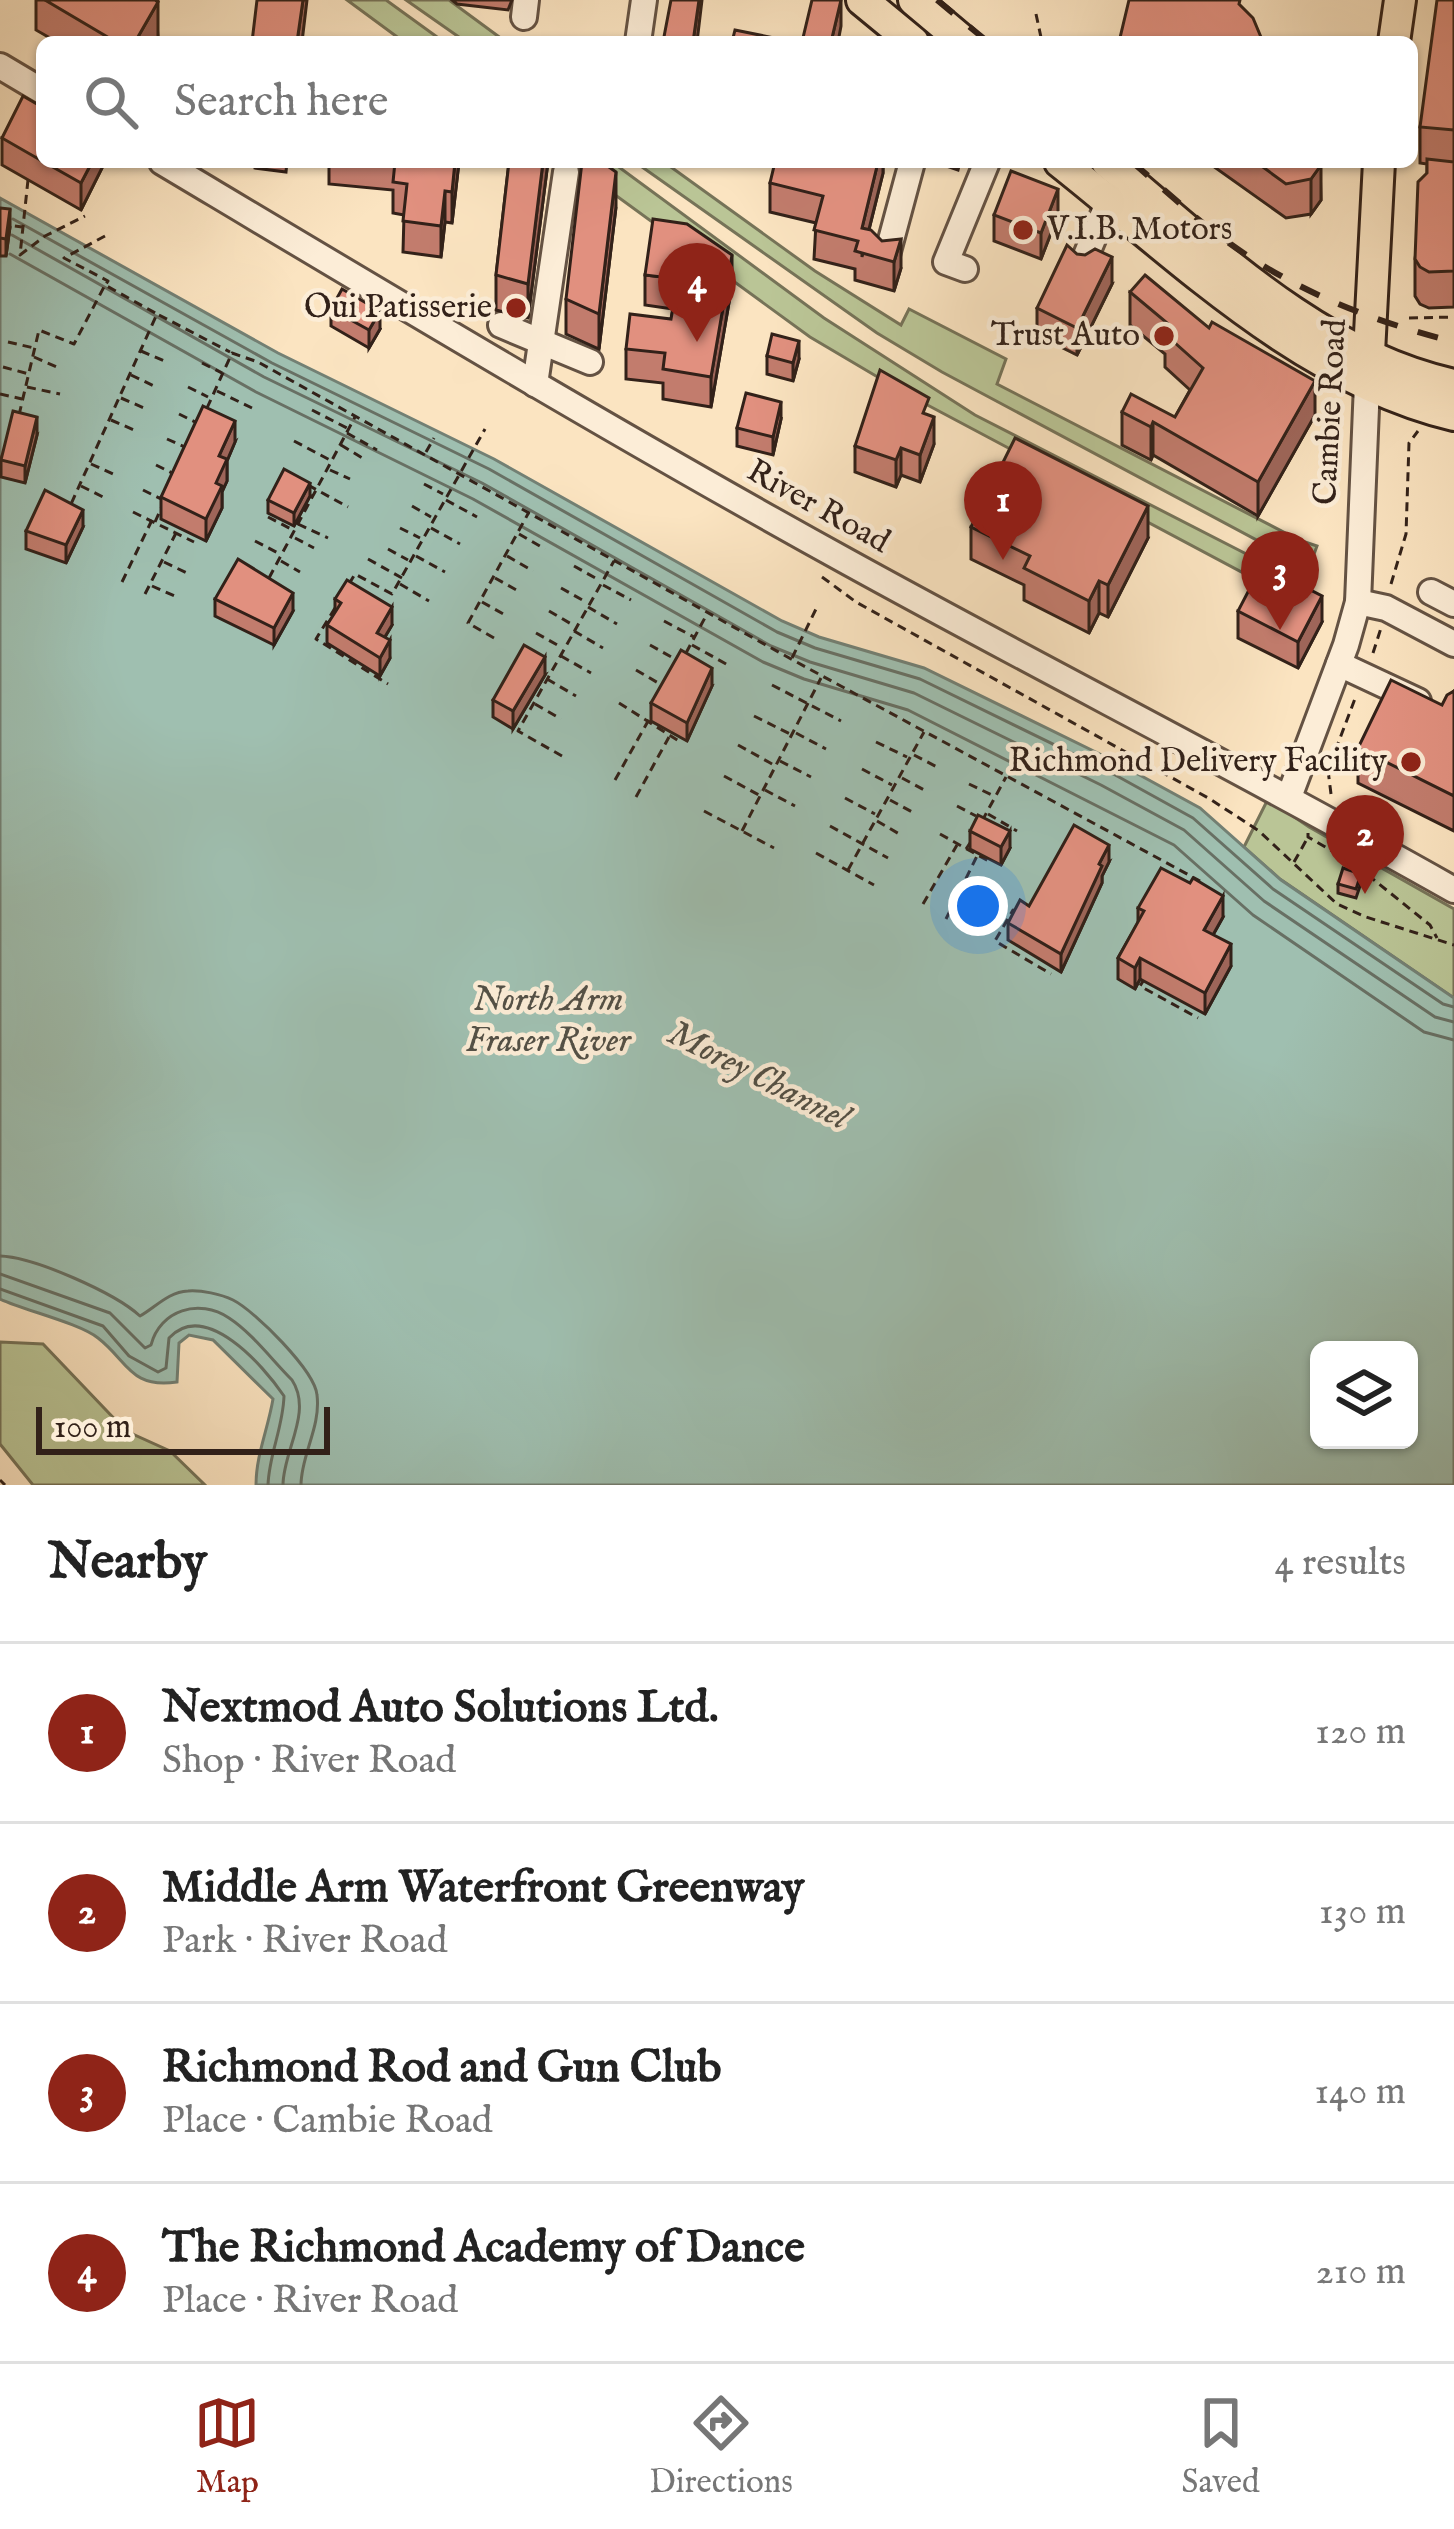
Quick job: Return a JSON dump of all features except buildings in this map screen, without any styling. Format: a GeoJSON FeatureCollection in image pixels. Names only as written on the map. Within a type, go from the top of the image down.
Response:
{"type":"FeatureCollection","features":[{"type":"Feature","properties":{"kind":"main road"},"geometry":{"type":"LineString","coordinates":[[862,0],[906,36]]}},
{"type":"Feature","properties":{"kind":"main road"},"geometry":{"type":"LineString","coordinates":[[914,0],[957,36]]}},
{"type":"Feature","properties":{"kind":"main road"},"geometry":{"type":"LineString","coordinates":[[1395,36],[1400,0]]}},
{"type":"Feature","properties":{"kind":"main road"},"geometry":{"type":"LineString","coordinates":[[1068,168],[1258,320],[1368,369],[1454,385]]}},
{"type":"Feature","properties":{"kind":"main road"},"geometry":{"type":"LineString","coordinates":[[1114,168],[1280,304],[1416,405],[1454,416]]}},
{"type":"Feature","properties":{"kind":"main road","name":"Cambie Road"},"geometry":{"type":"LineString","coordinates":[[1368,369],[1379,168]]}},
{"type":"Feature","properties":{"kind":"street"},"geometry":{"type":"LineString","coordinates":[[639,36],[644,0]]}},
{"type":"Feature","properties":{"kind":"street"},"geometry":{"type":"LineString","coordinates":[[0,66],[36,87]]}},
{"type":"Feature","properties":{"kind":"street","name":"River Road"},"geometry":{"type":"LineString","coordinates":[[172,168],[846,561],[1454,890]]}},
{"type":"Feature","properties":{"kind":"street"},"geometry":{"type":"LineString","coordinates":[[887,255],[910,168]]}},
{"type":"Feature","properties":{"kind":"street"},"geometry":{"type":"LineString","coordinates":[[965,269],[946,262],[985,168]]}},
{"type":"Feature","properties":{"kind":"street"},"geometry":{"type":"LineString","coordinates":[[536,384],[566,172]]}},
{"type":"Feature","properties":{"kind":"street"},"geometry":{"type":"LineString","coordinates":[[1082,265],[1109,201]]}},
{"type":"Feature","properties":{"kind":"street"},"geometry":{"type":"LineString","coordinates":[[501,325],[590,362]]}},
{"type":"Feature","properties":{"kind":"street","name":"Cambie Road"},"geometry":{"type":"LineString","coordinates":[[1289,797],[1358,602],[1368,369]]}},
{"type":"Feature","properties":{"kind":"street"},"geometry":{"type":"LineString","coordinates":[[1358,602],[1386,608],[1454,644]]}},
{"type":"Feature","properties":{"kind":"street"},"geometry":{"type":"LineString","coordinates":[[1339,664],[1444,714]]}},
{"type":"Feature","properties":{"kind":"path"},"geometry":{"type":"LineString","coordinates":[[1036,14],[1041,36]]}},
{"type":"Feature","properties":{"kind":"path"},"geometry":{"type":"LineString","coordinates":[[28,180],[20,255],[86,215]]}},
{"type":"Feature","properties":{"kind":"path"},"geometry":{"type":"LineString","coordinates":[[0,224],[22,227]]}},
{"type":"Feature","properties":{"kind":"path"},"geometry":{"type":"LineString","coordinates":[[0,421],[17,424],[39,330],[74,344],[108,281],[64,258],[105,236]]}},
{"type":"Feature","properties":{"kind":"path"},"geometry":{"type":"LineString","coordinates":[[105,285],[460,471],[791,659],[1202,879],[1191,897]]}},
{"type":"Feature","properties":{"kind":"path"},"geometry":{"type":"LineString","coordinates":[[68,511],[157,314]]}},
{"type":"Feature","properties":{"kind":"path"},"geometry":{"type":"LineString","coordinates":[[1409,318],[1454,316]]}},
{"type":"Feature","properties":{"kind":"path"},"geometry":{"type":"LineString","coordinates":[[8,342],[34,348]]}},
{"type":"Feature","properties":{"kind":"path"},"geometry":{"type":"LineString","coordinates":[[141,351],[167,362]]}},
{"type":"Feature","properties":{"kind":"path"},"geometry":{"type":"LineString","coordinates":[[206,410],[232,353]]}},
{"type":"Feature","properties":{"kind":"path"},"geometry":{"type":"LineString","coordinates":[[32,357],[59,368]]}},
{"type":"Feature","properties":{"kind":"path"},"geometry":{"type":"LineString","coordinates":[[202,363],[223,374]]}},
{"type":"Feature","properties":{"kind":"path"},"geometry":{"type":"LineString","coordinates":[[3,367],[29,374]]}},
{"type":"Feature","properties":{"kind":"path"},"geometry":{"type":"LineString","coordinates":[[130,375],[154,386]]}},
{"type":"Feature","properties":{"kind":"path"},"geometry":{"type":"LineString","coordinates":[[26,386],[60,394]]}},
{"type":"Feature","properties":{"kind":"path"},"geometry":{"type":"LineString","coordinates":[[188,387],[212,398]]}},
{"type":"Feature","properties":{"kind":"path"},"geometry":{"type":"LineString","coordinates":[[215,390],[252,408]]}},
{"type":"Feature","properties":{"kind":"path"},"geometry":{"type":"LineString","coordinates":[[0,394],[22,399]]}},
{"type":"Feature","properties":{"kind":"path"},"geometry":{"type":"LineString","coordinates":[[119,397],[144,408]]}},
{"type":"Feature","properties":{"kind":"path"},"geometry":{"type":"LineString","coordinates":[[328,418],[336,405]]}},
{"type":"Feature","properties":{"kind":"path"},"geometry":{"type":"LineString","coordinates":[[311,410],[376,450]]}},
{"type":"Feature","properties":{"kind":"path"},"geometry":{"type":"LineString","coordinates":[[122,582],[200,423],[179,414]]}},
{"type":"Feature","properties":{"kind":"path"},"geometry":{"type":"LineString","coordinates":[[19,415],[31,418]]}},
{"type":"Feature","properties":{"kind":"path"},"geometry":{"type":"LineString","coordinates":[[263,587],[356,416]]}},
{"type":"Feature","properties":{"kind":"path"},"geometry":{"type":"LineString","coordinates":[[109,419],[134,430]]}},
{"type":"Feature","properties":{"kind":"path"},"geometry":{"type":"LineString","coordinates":[[0,464],[9,423]]}},
{"type":"Feature","properties":{"kind":"path"},"geometry":{"type":"LineString","coordinates":[[346,590],[356,574],[392,594],[485,429]]}},
{"type":"Feature","properties":{"kind":"path"},"geometry":{"type":"LineString","coordinates":[[1392,579],[1406,534],[1409,443],[1421,429]]}},
{"type":"Feature","properties":{"kind":"path"},"geometry":{"type":"LineString","coordinates":[[426,453],[434,438]]}},
{"type":"Feature","properties":{"kind":"path"},"geometry":{"type":"LineString","coordinates":[[167,439],[189,449]]}},
{"type":"Feature","properties":{"kind":"path"},"geometry":{"type":"LineString","coordinates":[[295,441],[332,460]]}},
{"type":"Feature","properties":{"kind":"path"},"geometry":{"type":"LineString","coordinates":[[340,445],[364,459]]}},
{"type":"Feature","properties":{"kind":"path"},"geometry":{"type":"LineString","coordinates":[[89,463],[113,474]]}},
{"type":"Feature","properties":{"kind":"path"},"geometry":{"type":"LineString","coordinates":[[156,465],[176,476]]}},
{"type":"Feature","properties":{"kind":"path"},"geometry":{"type":"LineString","coordinates":[[328,469],[350,479]]}},
{"type":"Feature","properties":{"kind":"path"},"geometry":{"type":"LineString","coordinates":[[304,482],[348,507]]}},
{"type":"Feature","properties":{"kind":"path"},"geometry":{"type":"LineString","coordinates":[[424,484],[477,517]]}},
{"type":"Feature","properties":{"kind":"path"},"geometry":{"type":"LineString","coordinates":[[79,486],[103,497]]}},
{"type":"Feature","properties":{"kind":"path"},"geometry":{"type":"LineString","coordinates":[[143,490],[165,500]]}},
{"type":"Feature","properties":{"kind":"path"},"geometry":{"type":"LineString","coordinates":[[412,506],[434,518]]}},
{"type":"Feature","properties":{"kind":"path"},"geometry":{"type":"LineString","coordinates":[[494,638],[468,623],[530,511]]}},
{"type":"Feature","properties":{"kind":"path"},"geometry":{"type":"LineString","coordinates":[[133,512],[194,542]]}},
{"type":"Feature","properties":{"kind":"path"},"geometry":{"type":"LineString","coordinates":[[268,517],[314,548]]}},
{"type":"Feature","properties":{"kind":"path"},"geometry":{"type":"LineString","coordinates":[[298,524],[328,538]]}},
{"type":"Feature","properties":{"kind":"path"},"geometry":{"type":"LineString","coordinates":[[430,527],[460,544]]}},
{"type":"Feature","properties":{"kind":"path"},"geometry":{"type":"LineString","coordinates":[[400,528],[423,540]]}},
{"type":"Feature","properties":{"kind":"path"},"geometry":{"type":"LineString","coordinates":[[146,594],[176,533]]}},
{"type":"Feature","properties":{"kind":"path"},"geometry":{"type":"LineString","coordinates":[[518,533],[545,549]]}},
{"type":"Feature","properties":{"kind":"path"},"geometry":{"type":"LineString","coordinates":[[255,541],[300,572]]}},
{"type":"Feature","properties":{"kind":"path"},"geometry":{"type":"LineString","coordinates":[[388,549],[445,572]]}},
{"type":"Feature","properties":{"kind":"path"},"geometry":{"type":"LineString","coordinates":[[506,556],[533,572]]}},
{"type":"Feature","properties":{"kind":"path"},"geometry":{"type":"LineString","coordinates":[[368,559],[429,601]]}},
{"type":"Feature","properties":{"kind":"path"},"geometry":{"type":"LineString","coordinates":[[562,756],[518,731],[615,560]]}},
{"type":"Feature","properties":{"kind":"path"},"geometry":{"type":"LineString","coordinates":[[162,561],[189,574]]}},
{"type":"Feature","properties":{"kind":"path"},"geometry":{"type":"LineString","coordinates":[[574,566],[631,600]]}},
{"type":"Feature","properties":{"kind":"path"},"geometry":{"type":"LineString","coordinates":[[493,578],[520,592]]}},
{"type":"Feature","properties":{"kind":"path"},"geometry":{"type":"LineString","coordinates":[[822,578],[856,602],[1210,799],[1259,831],[1337,904],[1454,945]]}},
{"type":"Feature","properties":{"kind":"path"},"geometry":{"type":"LineString","coordinates":[[150,585],[177,597]]}},
{"type":"Feature","properties":{"kind":"path"},"geometry":{"type":"LineString","coordinates":[[562,588],[617,624]]}},
{"type":"Feature","properties":{"kind":"path"},"geometry":{"type":"LineString","coordinates":[[480,601],[507,616]]}},
{"type":"Feature","properties":{"kind":"path"},"geometry":{"type":"LineString","coordinates":[[336,607],[316,639],[388,684]]}},
{"type":"Feature","properties":{"kind":"path"},"geometry":{"type":"LineString","coordinates":[[791,659],[816,609]]}},
{"type":"Feature","properties":{"kind":"path"},"geometry":{"type":"LineString","coordinates":[[549,611],[603,648]]}},
{"type":"Feature","properties":{"kind":"path"},"geometry":{"type":"LineString","coordinates":[[650,645],[681,662],[708,613]]}},
{"type":"Feature","properties":{"kind":"path"},"geometry":{"type":"LineString","coordinates":[[664,621],[694,638]]}},
{"type":"Feature","properties":{"kind":"path"},"geometry":{"type":"LineString","coordinates":[[536,634],[564,649]]}},
{"type":"Feature","properties":{"kind":"path"},"geometry":{"type":"LineString","coordinates":[[1327,801],[1331,794],[1328,770],[1378,640]]}},
{"type":"Feature","properties":{"kind":"path"},"geometry":{"type":"LineString","coordinates":[[691,644],[728,665]]}},
{"type":"Feature","properties":{"kind":"path"},"geometry":{"type":"LineString","coordinates":[[560,655],[591,673]]}},
{"type":"Feature","properties":{"kind":"path"},"geometry":{"type":"LineString","coordinates":[[635,670],[667,687]]}},
{"type":"Feature","properties":{"kind":"path"},"geometry":{"type":"LineString","coordinates":[[742,831],[823,674]]}},
{"type":"Feature","properties":{"kind":"path"},"geometry":{"type":"LineString","coordinates":[[547,679],[576,696]]}},
{"type":"Feature","properties":{"kind":"path"},"geometry":{"type":"LineString","coordinates":[[772,685],[842,721]]}},
{"type":"Feature","properties":{"kind":"path"},"geometry":{"type":"LineString","coordinates":[[533,703],[561,719]]}},
{"type":"Feature","properties":{"kind":"path"},"geometry":{"type":"LineString","coordinates":[[619,703],[682,743]]}},
{"type":"Feature","properties":{"kind":"path"},"geometry":{"type":"LineString","coordinates":[[615,780],[657,706]]}},
{"type":"Feature","properties":{"kind":"path"},"geometry":{"type":"LineString","coordinates":[[754,716],[826,749]]}},
{"type":"Feature","properties":{"kind":"path"},"geometry":{"type":"LineString","coordinates":[[848,870],[925,731]]}},
{"type":"Feature","properties":{"kind":"path"},"geometry":{"type":"LineString","coordinates":[[636,797],[669,737]]}},
{"type":"Feature","properties":{"kind":"path"},"geometry":{"type":"LineString","coordinates":[[877,742],[939,768]]}},
{"type":"Feature","properties":{"kind":"path"},"geometry":{"type":"LineString","coordinates":[[739,745],[811,778]]}},
{"type":"Feature","properties":{"kind":"path"},"geometry":{"type":"LineString","coordinates":[[862,769],[894,787]]}},
{"type":"Feature","properties":{"kind":"path"},"geometry":{"type":"LineString","coordinates":[[724,776],[760,796]]}},
{"type":"Feature","properties":{"kind":"path"},"geometry":{"type":"LineString","coordinates":[[967,849],[1007,776]]}},
{"type":"Feature","properties":{"kind":"path"},"geometry":{"type":"LineString","coordinates":[[899,777],[926,791]]}},
{"type":"Feature","properties":{"kind":"path"},"geometry":{"type":"LineString","coordinates":[[969,784],[995,797]]}},
{"type":"Feature","properties":{"kind":"path"},"geometry":{"type":"LineString","coordinates":[[764,789],[795,806]]}},
{"type":"Feature","properties":{"kind":"path"},"geometry":{"type":"LineString","coordinates":[[845,798],[901,835]]}},
{"type":"Feature","properties":{"kind":"path"},"geometry":{"type":"LineString","coordinates":[[888,799],[914,813]]}},
{"type":"Feature","properties":{"kind":"path"},"geometry":{"type":"LineString","coordinates":[[957,806],[1017,831]]}},
{"type":"Feature","properties":{"kind":"path"},"geometry":{"type":"LineString","coordinates":[[704,811],[774,848]]}},
{"type":"Feature","properties":{"kind":"path"},"geometry":{"type":"LineString","coordinates":[[1076,833],[1086,816]]}},
{"type":"Feature","properties":{"kind":"path"},"geometry":{"type":"LineString","coordinates":[[830,826],[888,858]]}},
{"type":"Feature","properties":{"kind":"path"},"geometry":{"type":"LineString","coordinates":[[1292,864],[1309,827]]}},
{"type":"Feature","properties":{"kind":"path"},"geometry":{"type":"LineString","coordinates":[[940,834],[992,863]]}},
{"type":"Feature","properties":{"kind":"path"},"geometry":{"type":"LineString","coordinates":[[1308,837],[1353,863],[1430,925],[1438,940]]}},
{"type":"Feature","properties":{"kind":"path"},"geometry":{"type":"LineString","coordinates":[[923,904],[957,845]]}},
{"type":"Feature","properties":{"kind":"path"},"geometry":{"type":"LineString","coordinates":[[816,853],[874,885]]}},
{"type":"Feature","properties":{"kind":"path"},"geometry":{"type":"LineString","coordinates":[[946,919],[977,856]]}},
{"type":"Feature","properties":{"kind":"path"},"geometry":{"type":"LineString","coordinates":[[1027,918],[1012,910],[995,941],[1051,974]]}},
{"type":"Feature","properties":{"kind":"path"},"geometry":{"type":"LineString","coordinates":[[1150,968],[1140,986],[1198,1018]]}},
{"type":"Feature","properties":{"kind":"green space"},"geometry":{"type":"Polygon","coordinates":[[[347,0],[386,0],[436,36],[396,36],[347,0]]]}},
{"type":"Feature","properties":{"kind":"green space"},"geometry":{"type":"Polygon","coordinates":[[[406,0],[449,0],[498,36],[457,36],[406,0]]]}},
{"type":"Feature","properties":{"kind":"green space"},"geometry":{"type":"Polygon","coordinates":[[[578,168],[620,168],[824,318],[975,415],[1305,584],[1308,590],[1298,602],[903,392],[810,337],[578,168]]]}},
{"type":"Feature","properties":{"kind":"green space"},"geometry":{"type":"Polygon","coordinates":[[[643,168],[672,168],[815,271],[901,325],[909,309],[1006,359],[997,384],[1317,546],[1313,557],[1294,560],[877,333],[643,168]]]}},
{"type":"Feature","properties":{"kind":"green space"},"geometry":{"type":"Polygon","coordinates":[[[1268,799],[1454,909],[1454,998],[1280,879],[1244,847],[1268,799]]]}},
{"type":"Feature","properties":{"kind":"green space"},"geometry":{"type":"Polygon","coordinates":[[[0,1342],[43,1344],[126,1431],[170,1451],[205,1485],[33,1485],[0,1444],[0,1342]]]}},
{"type":"Feature","properties":{"kind":"water","name":"North Arm Fraser River"},"geometry":{"type":"Polygon","coordinates":[[[0,198],[278,353],[494,459],[782,621],[924,668],[1200,808],[1281,880],[1454,998],[1454,1485],[256,1485],[273,1399],[213,1340],[189,1335],[179,1343],[177,1382],[161,1383],[139,1377],[108,1347],[65,1322],[0,1299],[0,198]]]}},
{"type":"Feature","properties":{"kind":"railway"},"geometry":{"type":"LineString","coordinates":[[937,0],[981,36]]}},
{"type":"Feature","properties":{"kind":"railway"},"geometry":{"type":"LineString","coordinates":[[1139,168],[1213,231],[1278,274],[1364,314],[1454,342]]}},
{"type":"Feature","properties":{"kind":"place","name":"V.I.B. Motors"},"geometry":{"type":"Point","coordinates":[1023,230]}},
{"type":"Feature","properties":{"kind":"place","name":"Oui Patisserie"},"geometry":{"type":"Point","coordinates":[516,308]}},
{"type":"Feature","properties":{"kind":"place","name":"Trust Auto"},"geometry":{"type":"Point","coordinates":[1164,336]}},
{"type":"Feature","properties":{"kind":"place","name":"The Richmond Academy of Dance"},"geometry":{"type":"Point","coordinates":[697,342]}},
{"type":"Feature","properties":{"kind":"place","name":"Nextmod Auto Solutions Ltd."},"geometry":{"type":"Point","coordinates":[1003,560]}},
{"type":"Feature","properties":{"kind":"place","name":"Richmond Rod and Gun Club"},"geometry":{"type":"Point","coordinates":[1280,630]}},
{"type":"Feature","properties":{"kind":"place","name":"Richmond Delivery Facility"},"geometry":{"type":"Point","coordinates":[1411,762]}},
{"type":"Feature","properties":{"kind":"place","name":"Middle Arm Waterfront Greenway"},"geometry":{"type":"Point","coordinates":[1365,894]}},
{"type":"Feature","properties":{"kind":"water label","name":"Morey Channel"},"geometry":{"type":"Point","coordinates":[758,1076]}}]}
